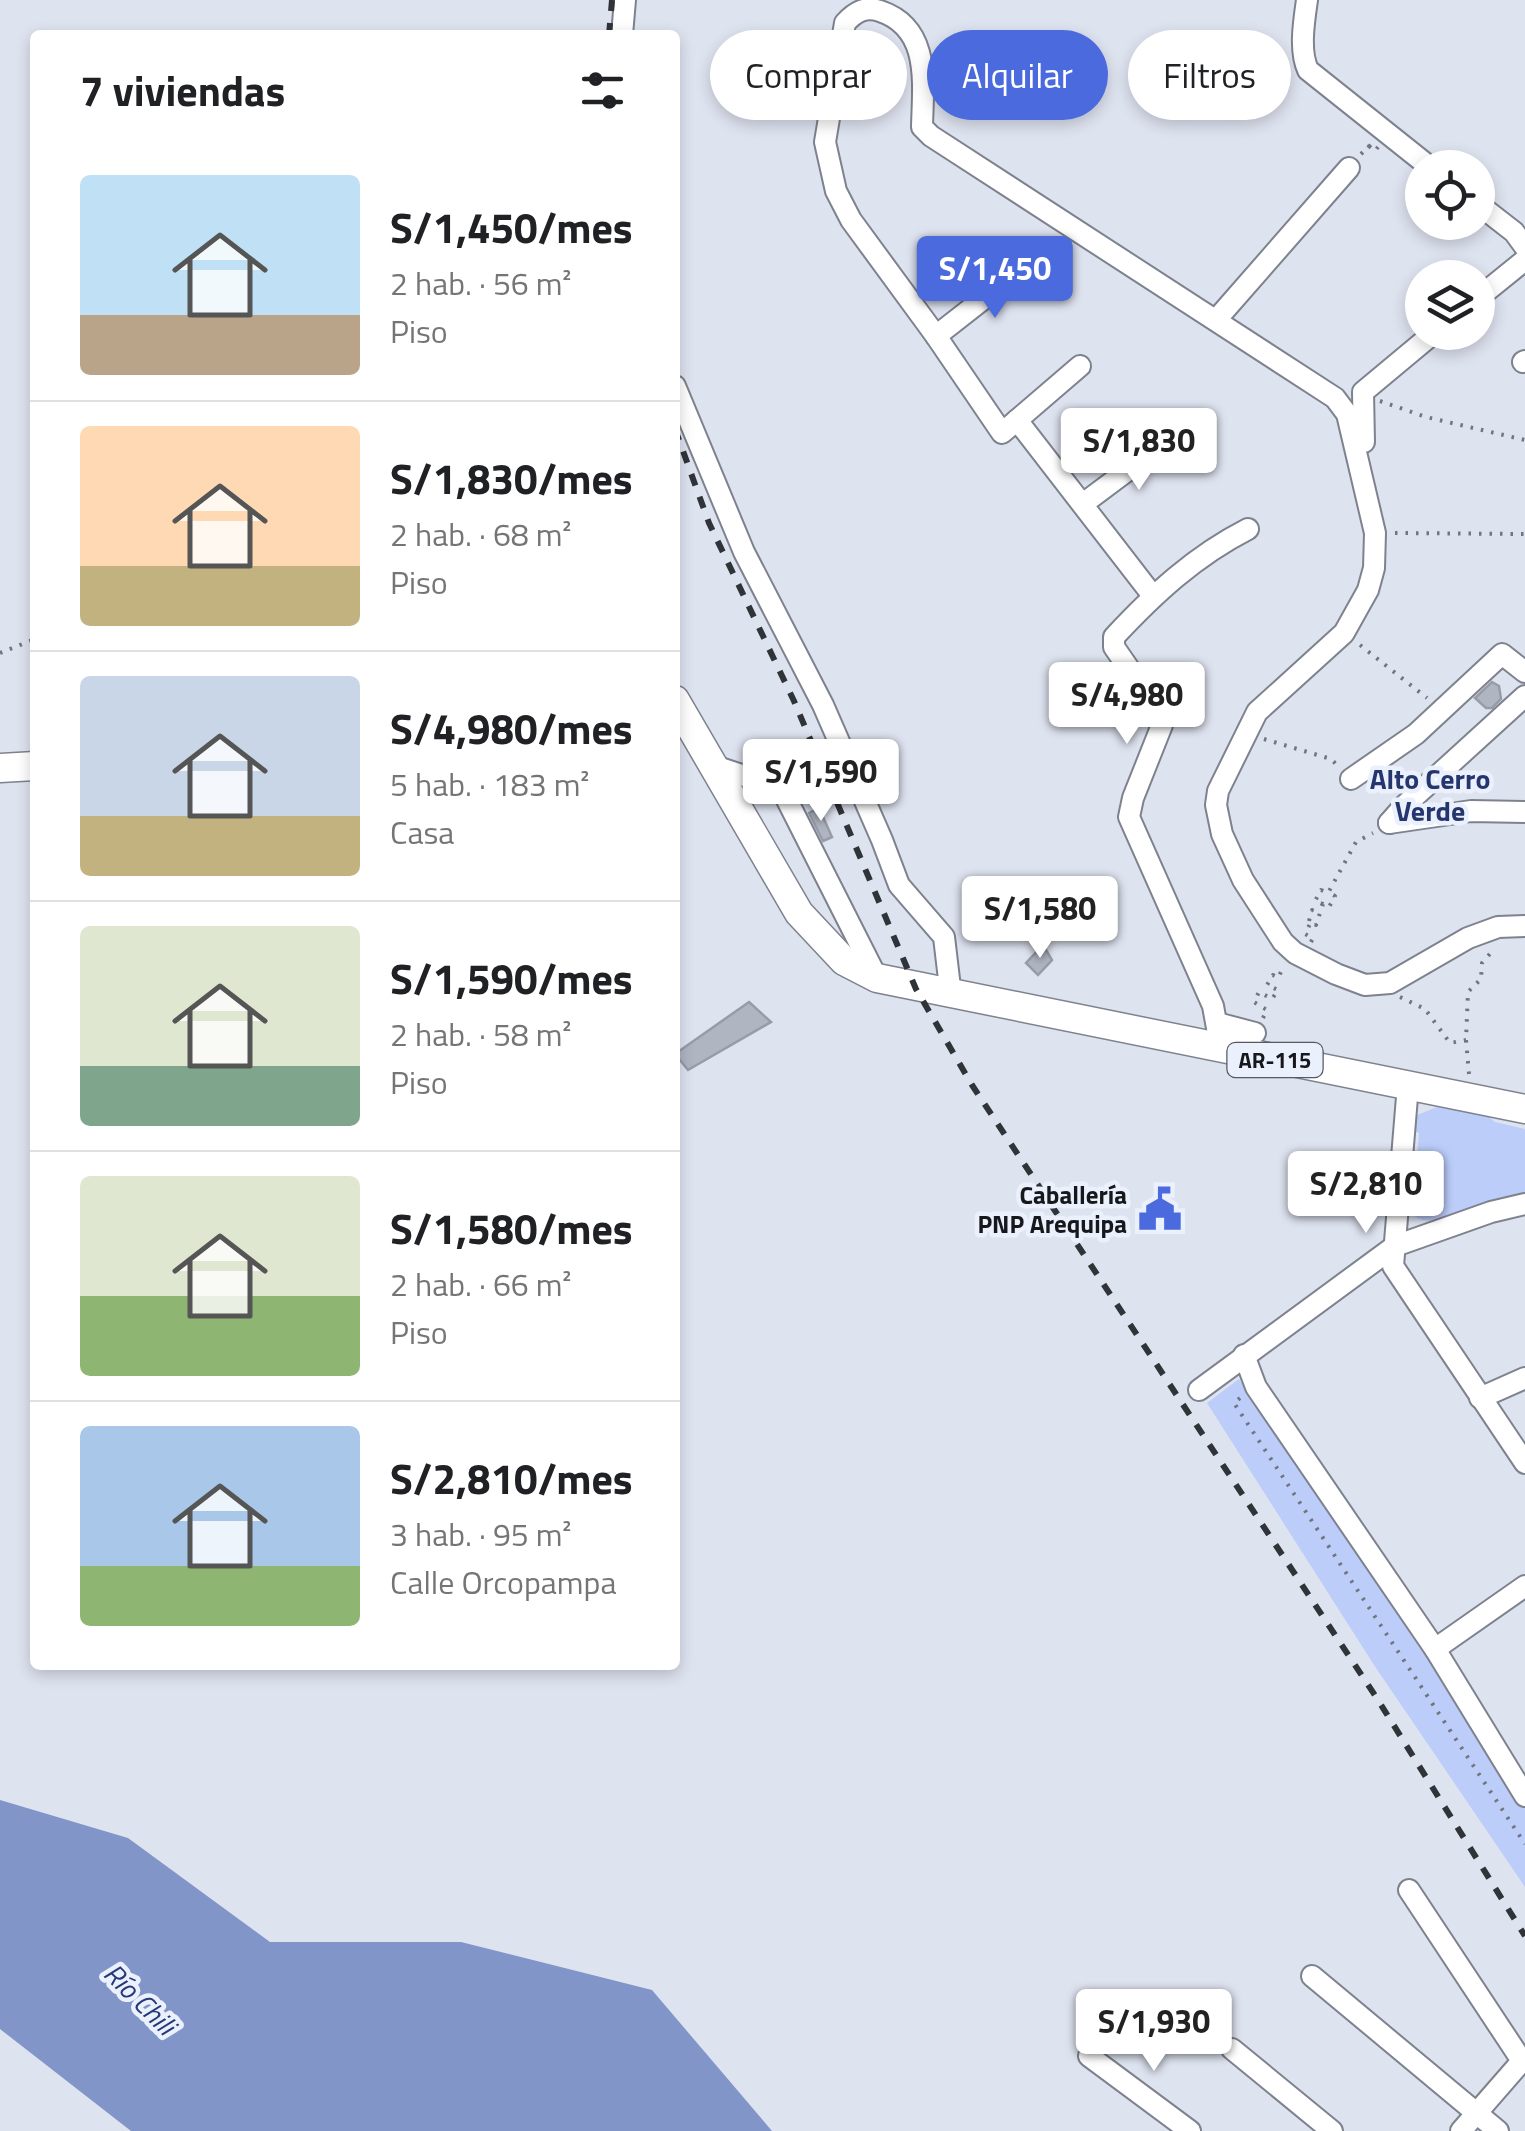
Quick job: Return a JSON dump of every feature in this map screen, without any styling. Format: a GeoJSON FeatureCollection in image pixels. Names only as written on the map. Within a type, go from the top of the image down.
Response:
{"type":"FeatureCollection","features":[{"type":"Feature","properties":{"kind":"main road","name":"AR-115"},"geometry":{"type":"LineString","coordinates":[[680,709],[799,913],[844,960],[877,978],[951,996],[1219,1036],[1408,1085],[1525,1109]]}},
{"type":"Feature","properties":{"kind":"main road"},"geometry":{"type":"LineString","coordinates":[[0,768],[30,766]]}},
{"type":"Feature","properties":{"kind":"street"},"geometry":{"type":"LineString","coordinates":[[622,30],[625,0]]}},
{"type":"Feature","properties":{"kind":"street"},"geometry":{"type":"LineString","coordinates":[[1307,0],[1304,64],[1308,70],[1408,150]]}},
{"type":"Feature","properties":{"kind":"street"},"geometry":{"type":"LineString","coordinates":[[1080,366],[1002,433],[851,220],[836,190],[826,153],[845,23],[860,10],[875,9],[889,15],[903,23],[915,38],[922,57],[922,126],[931,136],[1335,398],[1347,414],[1375,533],[1374,568],[1368,590],[1344,633],[1257,712],[1218,791],[1218,818],[1242,880],[1274,930],[1294,952],[1336,974],[1366,985],[1378,985],[1410,973],[1468,938],[1498,927],[1525,926]]}},
{"type":"Feature","properties":{"kind":"street"},"geometry":{"type":"LineString","coordinates":[[1216,320],[1352,159]]}},
{"type":"Feature","properties":{"kind":"street"},"geometry":{"type":"LineString","coordinates":[[1495,217],[1525,247]]}},
{"type":"Feature","properties":{"kind":"street"},"geometry":{"type":"LineString","coordinates":[[1495,284],[1525,260]]}},
{"type":"Feature","properties":{"kind":"street"},"geometry":{"type":"LineString","coordinates":[[936,336],[1023,268]]}},
{"type":"Feature","properties":{"kind":"street"},"geometry":{"type":"LineString","coordinates":[[1368,504],[1363,392],[1413,350]]}},
{"type":"Feature","properties":{"kind":"street"},"geometry":{"type":"LineString","coordinates":[[680,398],[744,552],[823,705],[899,886],[944,937],[951,996]]}},
{"type":"Feature","properties":{"kind":"street"},"geometry":{"type":"LineString","coordinates":[[1017,420],[1152,596]]}},
{"type":"Feature","properties":{"kind":"street"},"geometry":{"type":"LineString","coordinates":[[1084,503],[1163,444]]}},
{"type":"Feature","properties":{"kind":"street"},"geometry":{"type":"LineString","coordinates":[[1248,529],[1213,547],[1152,596],[1114,637],[1114,647],[1161,715],[1162,725],[1129,817],[1214,1006],[1219,1036],[1255,1033]]}},
{"type":"Feature","properties":{"kind":"street"},"geometry":{"type":"LineString","coordinates":[[1351,780],[1416,734],[1502,654],[1525,672]]}},
{"type":"Feature","properties":{"kind":"street"},"geometry":{"type":"LineString","coordinates":[[1389,823],[1525,696]]}},
{"type":"Feature","properties":{"kind":"street"},"geometry":{"type":"LineString","coordinates":[[711,765],[780,788],[877,978]]}},
{"type":"Feature","properties":{"kind":"street"},"geometry":{"type":"LineString","coordinates":[[1389,823],[1472,812],[1525,812]]}},
{"type":"Feature","properties":{"kind":"street"},"geometry":{"type":"LineString","coordinates":[[1408,1085],[1393,1266],[1525,1463]]}},
{"type":"Feature","properties":{"kind":"street"},"geometry":{"type":"LineString","coordinates":[[1199,1390],[1395,1246],[1525,1204]]}},
{"type":"Feature","properties":{"kind":"street"},"geometry":{"type":"LineString","coordinates":[[1244,1355],[1256,1386],[1435,1649],[1525,1796]]}},
{"type":"Feature","properties":{"kind":"street"},"geometry":{"type":"LineString","coordinates":[[1480,1398],[1525,1378]]}},
{"type":"Feature","properties":{"kind":"street"},"geometry":{"type":"LineString","coordinates":[[1435,1649],[1525,1586]]}},
{"type":"Feature","properties":{"kind":"street"},"geometry":{"type":"LineString","coordinates":[[1408,1890],[1522,2061],[1461,2131]]}},
{"type":"Feature","properties":{"kind":"street"},"geometry":{"type":"LineString","coordinates":[[1312,1976],[1498,2131]]}},
{"type":"Feature","properties":{"kind":"street"},"geometry":{"type":"LineString","coordinates":[[1232,2049],[1332,2131]]}},
{"type":"Feature","properties":{"kind":"street"},"geometry":{"type":"LineString","coordinates":[[1089,2056],[1190,2131]]}},
{"type":"Feature","properties":{"kind":"path"},"geometry":{"type":"LineString","coordinates":[[1352,159],[1369,146],[1363,141],[1370,132]]}},
{"type":"Feature","properties":{"kind":"path"},"geometry":{"type":"LineString","coordinates":[[1363,392],[1401,410],[1525,440]]}},
{"type":"Feature","properties":{"kind":"path"},"geometry":{"type":"LineString","coordinates":[[1375,533],[1525,534]]}},
{"type":"Feature","properties":{"kind":"path"},"geometry":{"type":"LineString","coordinates":[[1344,633],[1442,710]]}},
{"type":"Feature","properties":{"kind":"path"},"geometry":{"type":"LineString","coordinates":[[0,653],[30,641]]}},
{"type":"Feature","properties":{"kind":"path"},"geometry":{"type":"LineString","coordinates":[[1246,733],[1330,760],[1351,780]]}},
{"type":"Feature","properties":{"kind":"path"},"geometry":{"type":"LineString","coordinates":[[1255,1033],[1267,1010],[1254,1002],[1259,992],[1272,999],[1278,990],[1267,984],[1273,975],[1278,978],[1300,942],[1309,946],[1313,938],[1305,934],[1311,922],[1316,925],[1322,904],[1329,907],[1334,896],[1328,893],[1356,842],[1389,823]]}},
{"type":"Feature","properties":{"kind":"path"},"geometry":{"type":"LineString","coordinates":[[1482,1079],[1469,1074],[1468,992],[1481,979],[1482,963],[1494,949],[1490,940]]}},
{"type":"Feature","properties":{"kind":"path"},"geometry":{"type":"LineString","coordinates":[[1392,993],[1425,1008],[1450,1042],[1466,1040]]}},
{"type":"Feature","properties":{"kind":"path"},"geometry":{"type":"LineString","coordinates":[[1256,1386],[1234,1403],[1525,1844]]}},
{"type":"Feature","properties":{"kind":"shaded area"},"geometry":{"type":"Polygon","coordinates":[[[1442,1105],[1484,1113],[1495,1122],[1525,1129],[1525,1197],[1493,1201],[1441,1219],[1417,1218],[1410,1209],[1408,1194],[1414,1194],[1417,1115],[1442,1105]]]}},
{"type":"Feature","properties":{"kind":"shaded area"},"geometry":{"type":"Polygon","coordinates":[[[1239,1379],[1525,1804],[1525,1887],[1374,1665],[1207,1403],[1239,1379]]]}},
{"type":"Feature","properties":{"kind":"water","name":"Río Chili"},"geometry":{"type":"Polygon","coordinates":[[[0,1800],[128,1838],[270,1942],[461,1942],[652,1990],[772,2131],[131,2131],[0,2029],[0,1800]]]}},
{"type":"Feature","properties":{"kind":"building"},"geometry":{"type":"Polygon","coordinates":[[[1492,682],[1499,686],[1501,699],[1492,708],[1486,708],[1475,698],[1492,682]]]}},
{"type":"Feature","properties":{"kind":"building"},"geometry":{"type":"Polygon","coordinates":[[[819,808],[832,837],[823,841],[809,813],[819,808]]]}},
{"type":"Feature","properties":{"kind":"building"},"geometry":{"type":"Polygon","coordinates":[[[1043,945],[1052,960],[1038,975],[1026,963],[1043,945]]]}},
{"type":"Feature","properties":{"kind":"building"},"geometry":{"type":"Polygon","coordinates":[[[749,1002],[771,1022],[688,1070],[680,1060],[680,1050],[749,1002]]]}},
{"type":"Feature","properties":{"kind":"railway"},"geometry":{"type":"LineString","coordinates":[[609,30],[612,0]]}},
{"type":"Feature","properties":{"kind":"railway"},"geometry":{"type":"LineString","coordinates":[[680,443],[709,523],[794,701],[916,989],[972,1085],[1378,1700],[1525,1936]]}},
{"type":"Feature","properties":{"kind":"place","name":"Caballería PNP Arequipa"},"geometry":{"type":"Point","coordinates":[1160,1209]}},
{"type":"Feature","properties":{"kind":"district","name":"Alto Cerro Verde"},"geometry":{"type":"Point","coordinates":[1430,795]}}]}
